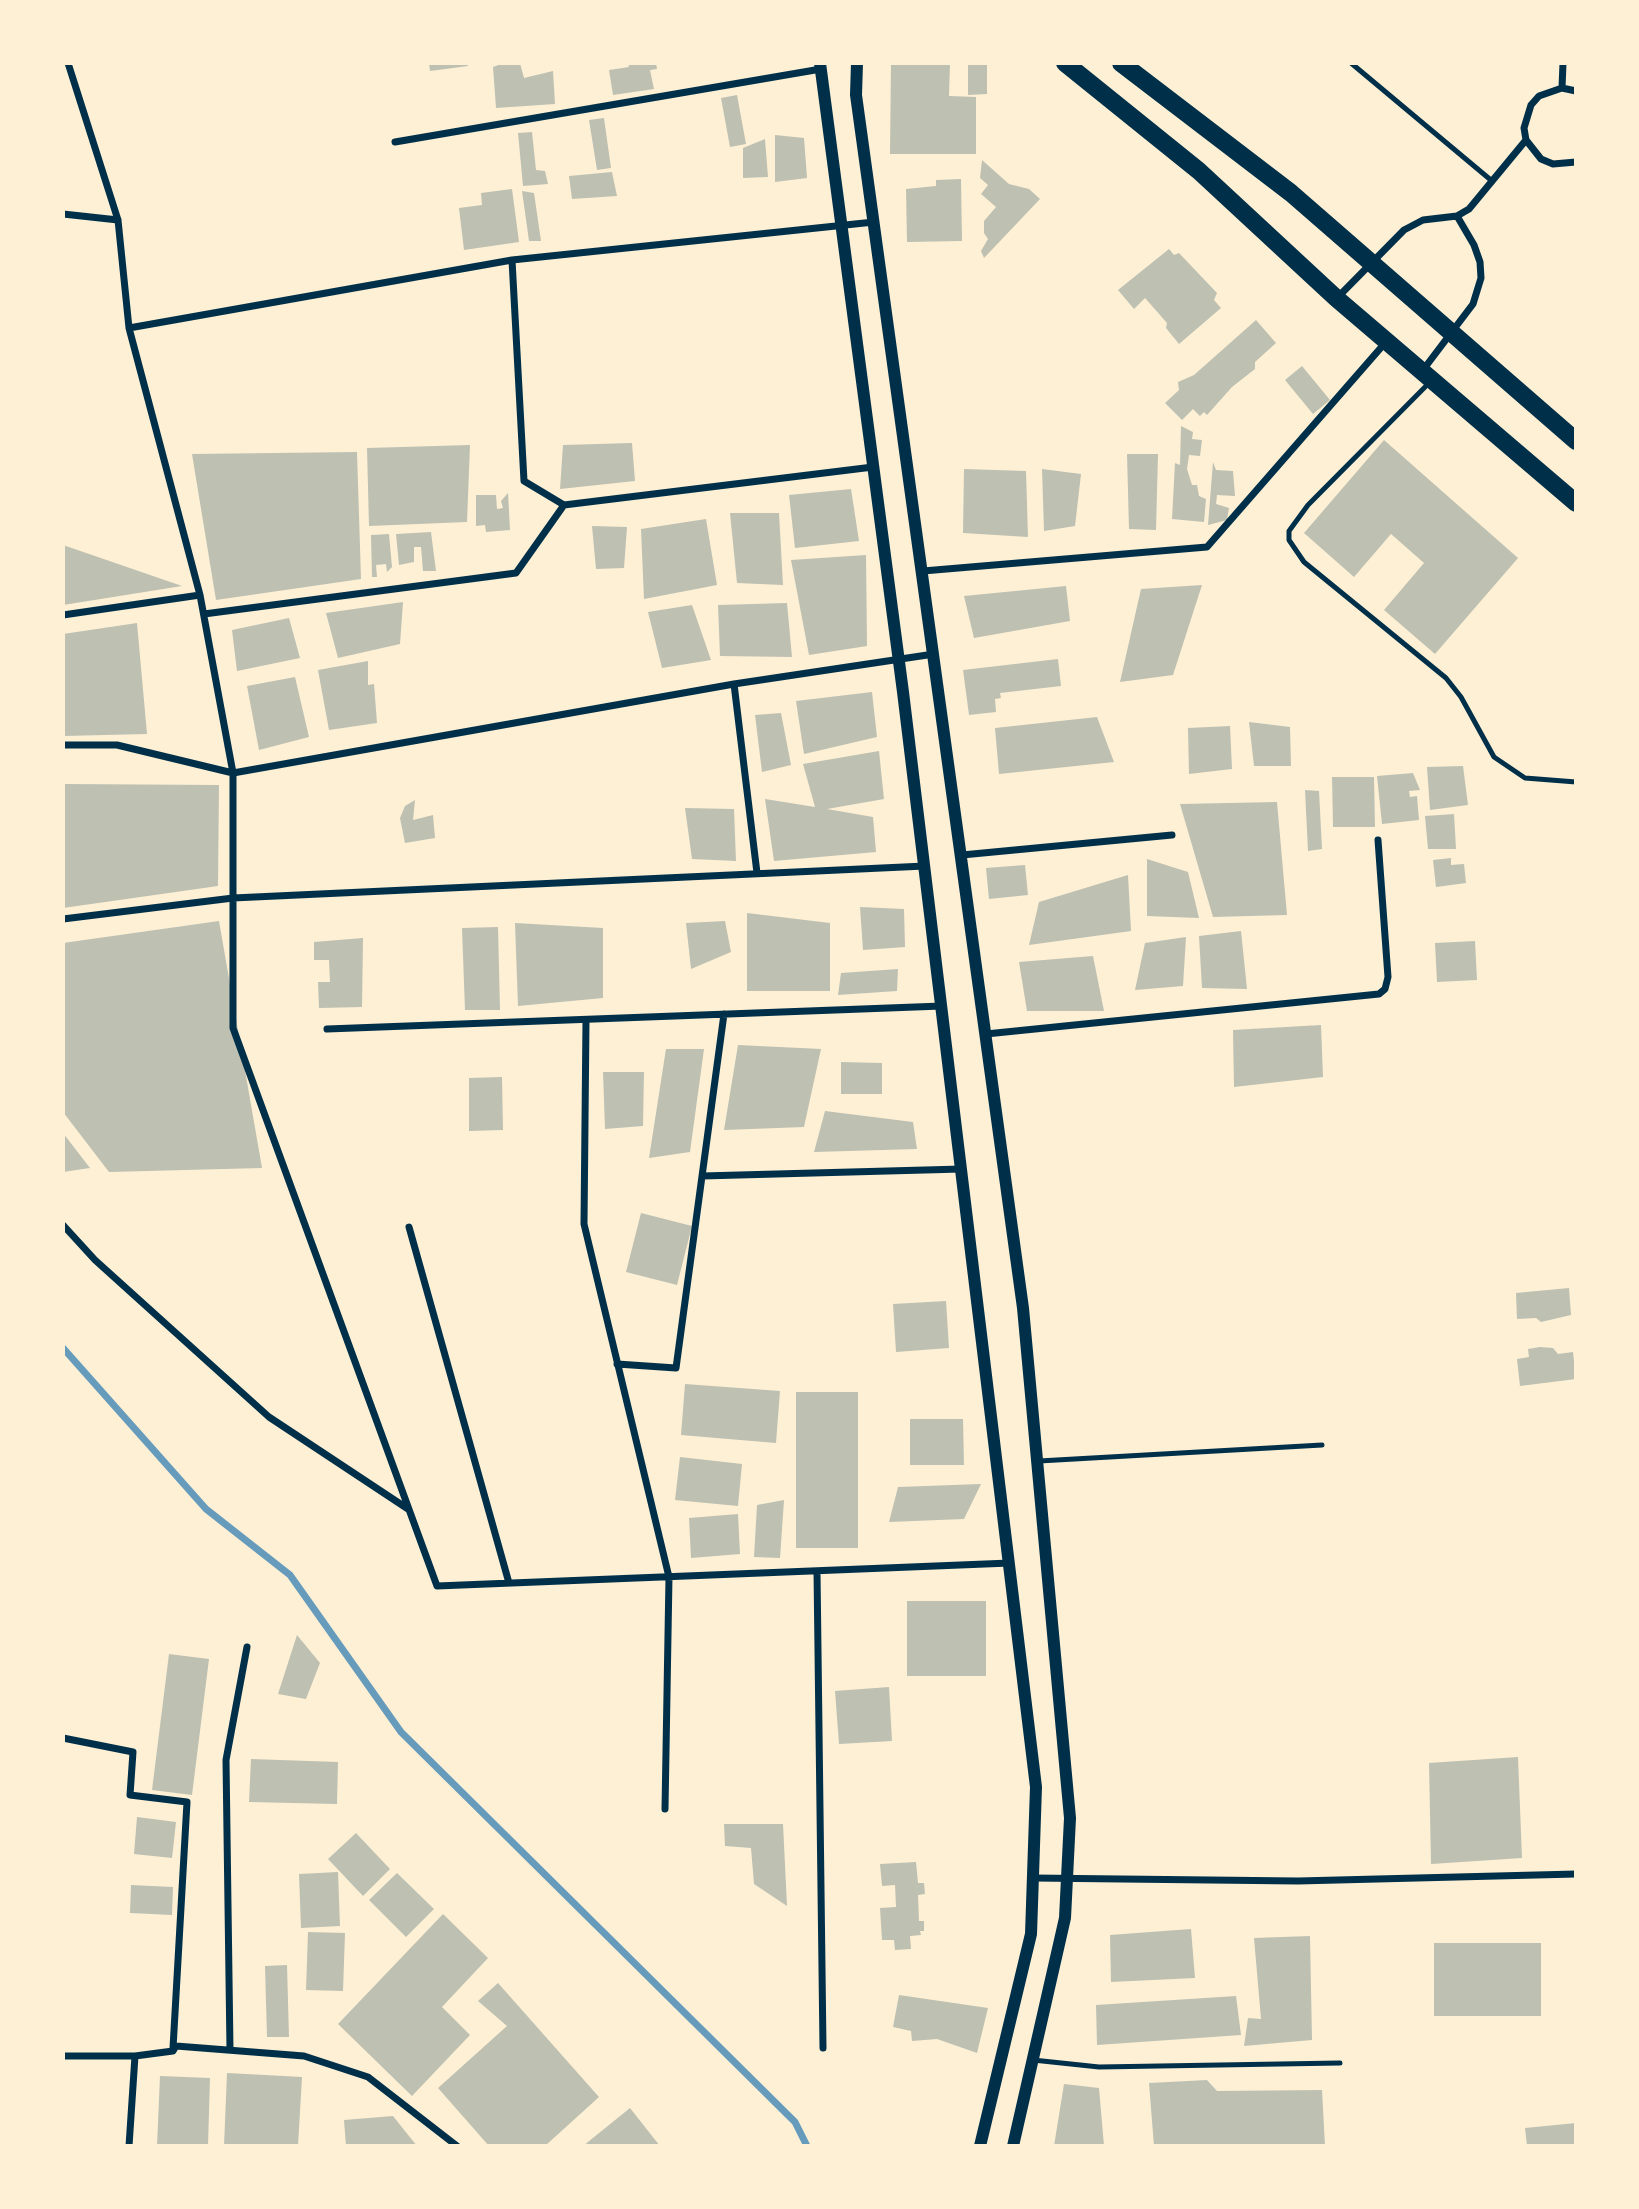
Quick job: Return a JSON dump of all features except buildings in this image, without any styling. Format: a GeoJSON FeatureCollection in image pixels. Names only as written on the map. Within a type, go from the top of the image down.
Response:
{"type":"FeatureCollection","features":[{"type":"Feature","properties":{"kind":"main road"},"geometry":{"type":"LineString","coordinates":[[1065,63],[1199,171],[1336,298],[1576,503]]}},
{"type":"Feature","properties":{"kind":"main road"},"geometry":{"type":"LineString","coordinates":[[1121,63],[1291,193],[1576,441]]}},
{"type":"Feature","properties":{"kind":"street"},"geometry":{"type":"LineString","coordinates":[[68,63],[118,220],[129,328],[200,595],[233,773],[233,1028],[437,1586],[1010,1563]]}},
{"type":"Feature","properties":{"kind":"street"},"geometry":{"type":"LineString","coordinates":[[857,63],[856,95],[1023,1308],[1070,1818],[1065,1918],[1013,2146]]}},
{"type":"Feature","properties":{"kind":"street"},"geometry":{"type":"LineString","coordinates":[[1562,88],[1563,63]]}},
{"type":"Feature","properties":{"kind":"street"},"geometry":{"type":"LineString","coordinates":[[395,142],[821,66],[925,866],[1036,1787],[1031,1934],[980,2146]]}},
{"type":"Feature","properties":{"kind":"street"},"geometry":{"type":"LineString","coordinates":[[1576,91],[1562,88],[1550,90],[1531,104],[1525,116],[1526,140],[1541,159],[1553,164],[1576,162]]}},
{"type":"Feature","properties":{"kind":"street"},"geometry":{"type":"LineString","coordinates":[[1336,298],[1405,230],[1423,220],[1457,216],[1469,209],[1526,140]]}},
{"type":"Feature","properties":{"kind":"street"},"geometry":{"type":"LineString","coordinates":[[63,214],[118,220]]}},
{"type":"Feature","properties":{"kind":"street"},"geometry":{"type":"LineString","coordinates":[[1427,376],[1473,304],[1481,278],[1480,262],[1474,245],[1457,216]]}},
{"type":"Feature","properties":{"kind":"street"},"geometry":{"type":"LineString","coordinates":[[129,328],[512,260],[874,222]]}},
{"type":"Feature","properties":{"kind":"street"},"geometry":{"type":"LineString","coordinates":[[512,260],[524,481],[564,505],[873,467]]}},
{"type":"Feature","properties":{"kind":"street"},"geometry":{"type":"LineString","coordinates":[[923,571],[1207,547],[1387,341]]}},
{"type":"Feature","properties":{"kind":"street"},"geometry":{"type":"LineString","coordinates":[[204,614],[516,573],[564,505]]}},
{"type":"Feature","properties":{"kind":"street"},"geometry":{"type":"LineString","coordinates":[[63,615],[200,595]]}},
{"type":"Feature","properties":{"kind":"street"},"geometry":{"type":"LineString","coordinates":[[63,745],[117,744],[233,773],[734,684],[935,654]]}},
{"type":"Feature","properties":{"kind":"street"},"geometry":{"type":"LineString","coordinates":[[734,684],[757,873]]}},
{"type":"Feature","properties":{"kind":"street"},"geometry":{"type":"LineString","coordinates":[[962,855],[1172,835]]}},
{"type":"Feature","properties":{"kind":"street"},"geometry":{"type":"LineString","coordinates":[[986,1034],[1379,994],[1385,989],[1388,977],[1378,840]]}},
{"type":"Feature","properties":{"kind":"street"},"geometry":{"type":"LineString","coordinates":[[63,919],[233,898],[925,866]]}},
{"type":"Feature","properties":{"kind":"street"},"geometry":{"type":"LineString","coordinates":[[327,1029],[942,1006]]}},
{"type":"Feature","properties":{"kind":"street"},"geometry":{"type":"LineString","coordinates":[[617,1364],[676,1368],[724,1014]]}},
{"type":"Feature","properties":{"kind":"street"},"geometry":{"type":"LineString","coordinates":[[586,1020],[584,1224],[669,1577],[665,1809]]}},
{"type":"Feature","properties":{"kind":"street"},"geometry":{"type":"LineString","coordinates":[[702,1176],[962,1168]]}},
{"type":"Feature","properties":{"kind":"street"},"geometry":{"type":"LineString","coordinates":[[63,1225],[95,1260],[269,1417],[409,1509]]}},
{"type":"Feature","properties":{"kind":"street"},"geometry":{"type":"LineString","coordinates":[[409,1227],[509,1583]]}},
{"type":"Feature","properties":{"kind":"street"},"geometry":{"type":"LineString","coordinates":[[817,1571],[823,2048]]}},
{"type":"Feature","properties":{"kind":"street"},"geometry":{"type":"LineString","coordinates":[[230,2050],[226,1760],[247,1647]]}},
{"type":"Feature","properties":{"kind":"street"},"geometry":{"type":"LineString","coordinates":[[63,1738],[133,1752],[130,1795],[187,1802],[173,2050]]}},
{"type":"Feature","properties":{"kind":"street"},"geometry":{"type":"LineString","coordinates":[[1033,1878],[1298,1881],[1576,1874]]}},
{"type":"Feature","properties":{"kind":"street"},"geometry":{"type":"LineString","coordinates":[[63,2056],[135,2056],[173,2050],[176,2046],[304,2056],[368,2077],[457,2146]]}},
{"type":"Feature","properties":{"kind":"street"},"geometry":{"type":"LineString","coordinates":[[129,2146],[135,2056]]}},
{"type":"Feature","properties":{"kind":"lane"},"geometry":{"type":"LineString","coordinates":[[1351,63],[1492,181]]}},
{"type":"Feature","properties":{"kind":"lane"},"geometry":{"type":"LineString","coordinates":[[1427,376],[1297,517],[1289,531],[1292,547],[1304,562],[1446,678],[1461,697],[1494,757],[1508,769],[1525,778],[1576,782]]}},
{"type":"Feature","properties":{"kind":"lane"},"geometry":{"type":"LineString","coordinates":[[1037,1461],[1322,1446]]}},
{"type":"Feature","properties":{"kind":"lane"},"geometry":{"type":"LineString","coordinates":[[1033,2060],[1099,2067],[1339,2063]]}},
{"type":"Feature","properties":{"kind":"waterway"},"geometry":{"type":"LineString","coordinates":[[63,1348],[206,1509],[290,1575],[401,1732],[795,2122],[807,2146]]}}]}
